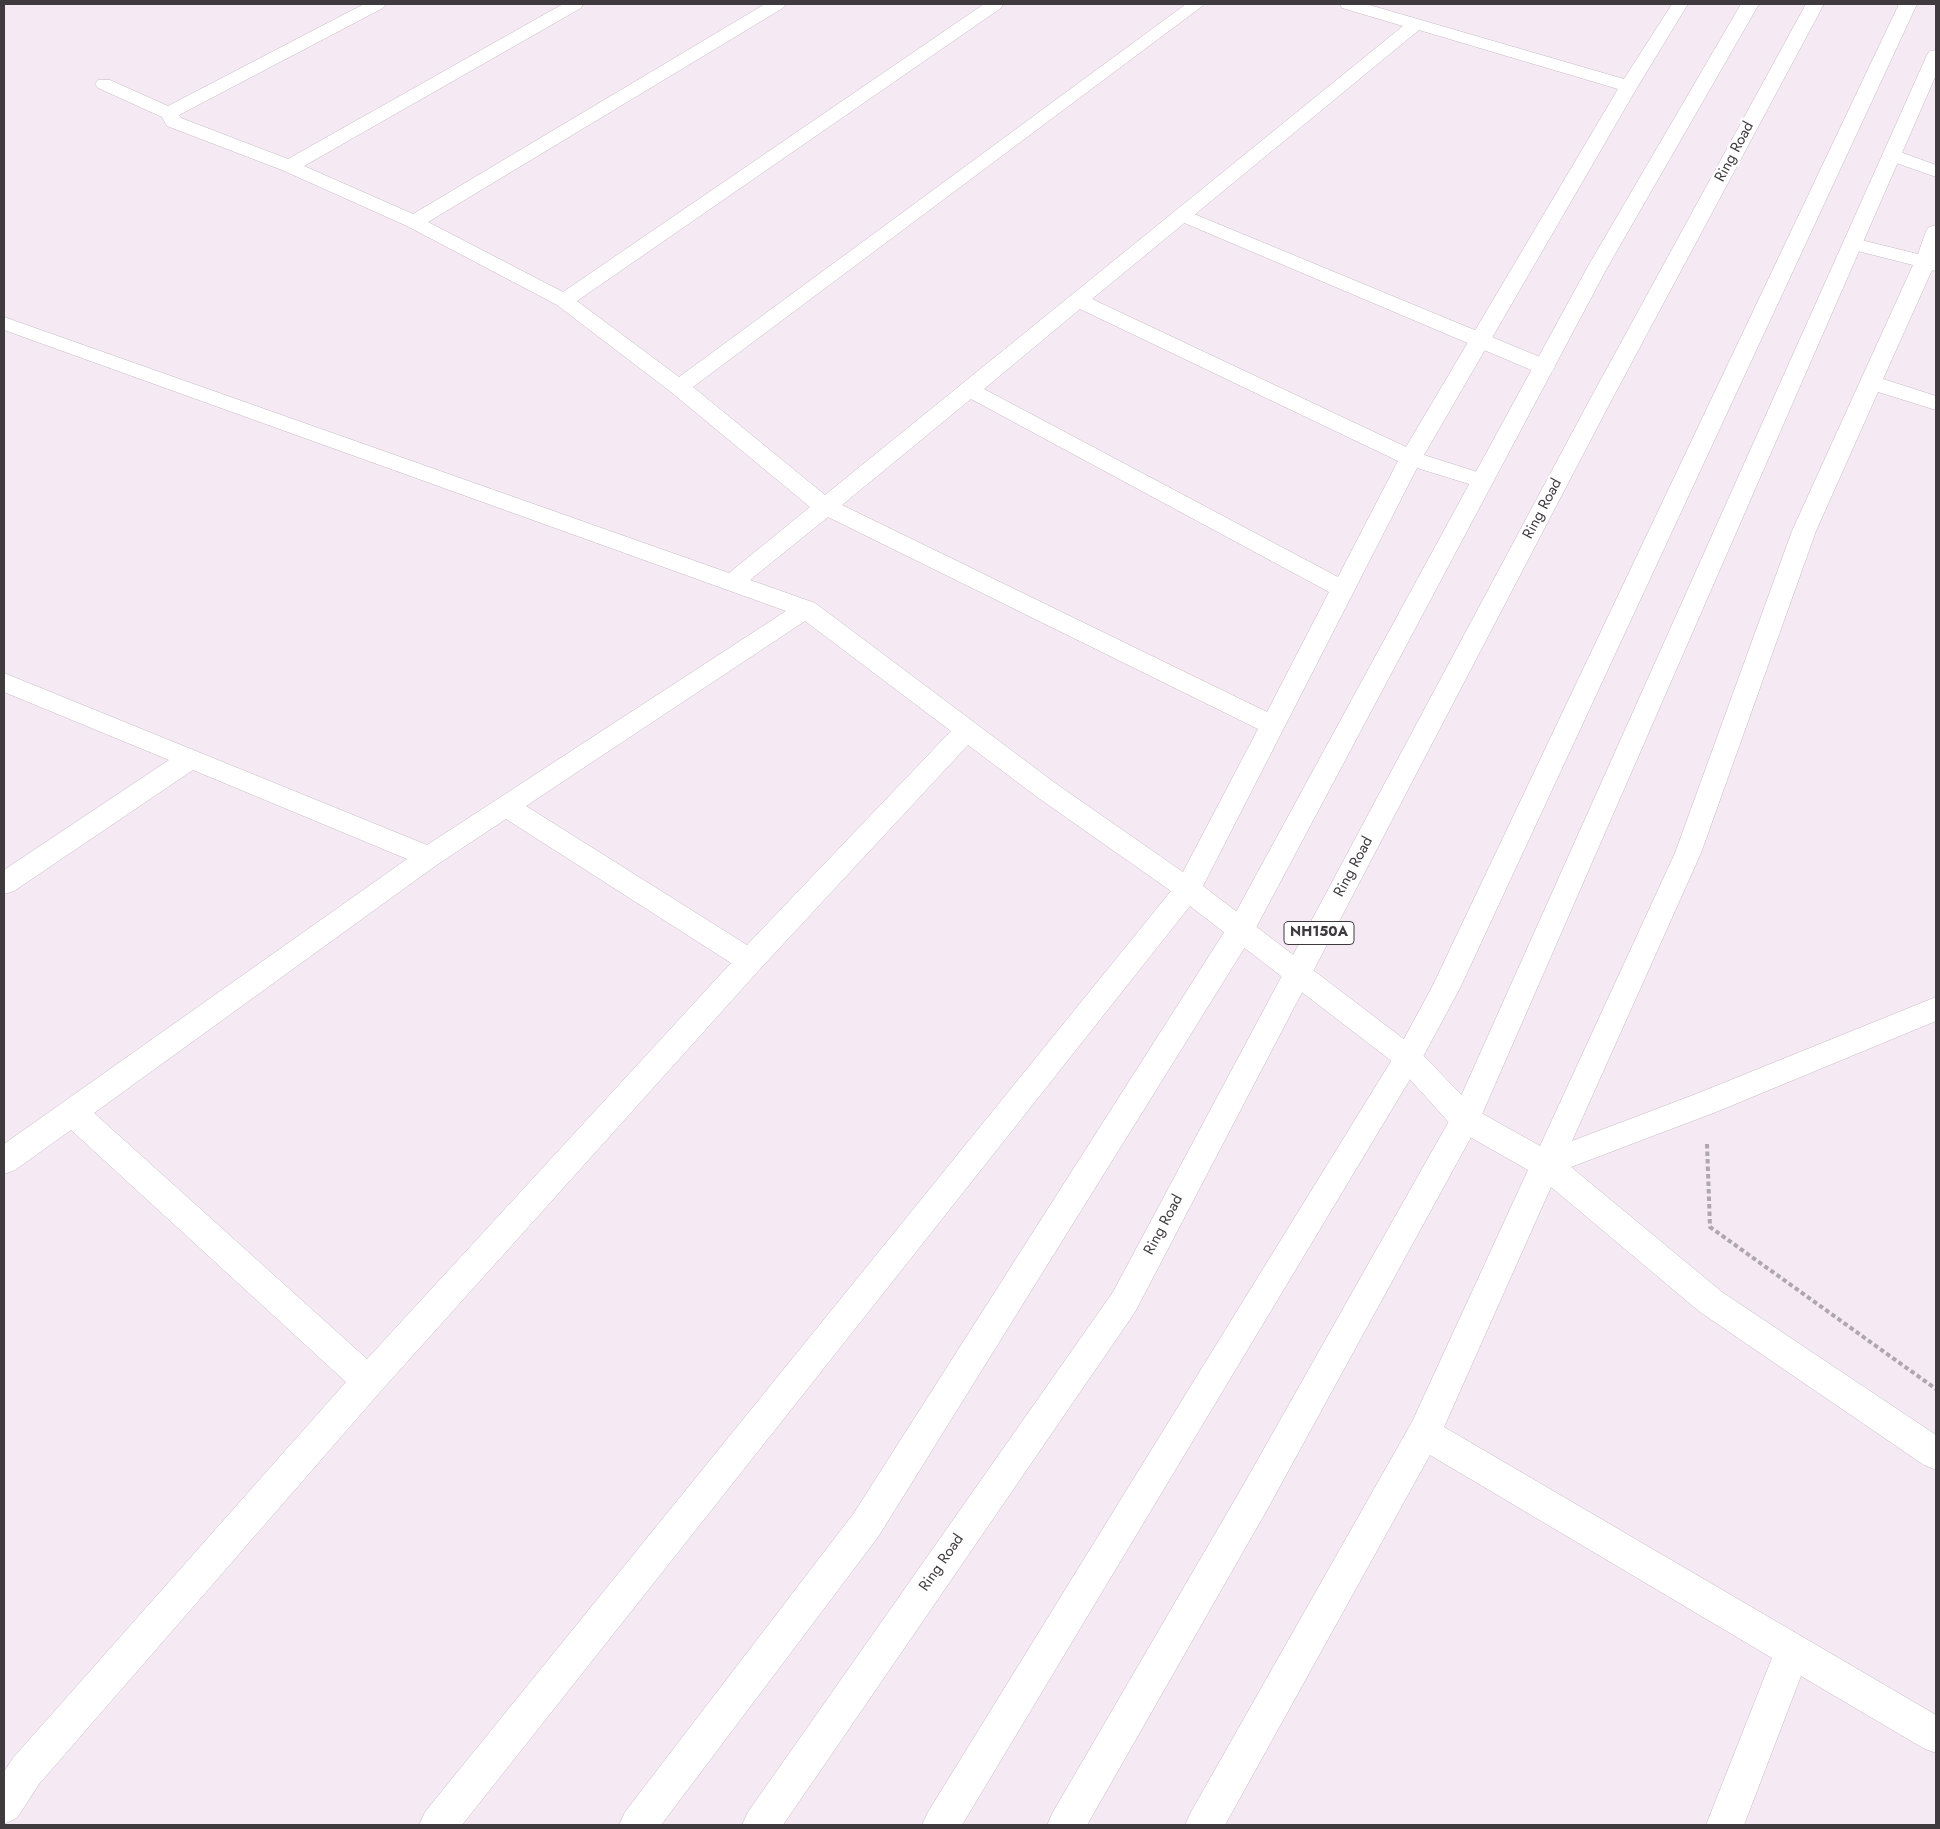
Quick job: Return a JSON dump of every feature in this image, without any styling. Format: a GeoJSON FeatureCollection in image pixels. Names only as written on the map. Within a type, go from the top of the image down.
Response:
{"type":"FeatureCollection","features":[{"type":"Feature","properties":{"kind":"main road"},"geometry":{"type":"LineString","coordinates":[[169,113],[376,4]]}},
{"type":"Feature","properties":{"kind":"main road"},"geometry":{"type":"LineString","coordinates":[[289,166],[575,4]]}},
{"type":"Feature","properties":{"kind":"main road"},"geometry":{"type":"LineString","coordinates":[[414,222],[777,4]]}},
{"type":"Feature","properties":{"kind":"main road"},"geometry":{"type":"LineString","coordinates":[[564,301],[995,4]]}},
{"type":"Feature","properties":{"kind":"main road"},"geometry":{"type":"LineString","coordinates":[[679,387],[1197,4]]}},
{"type":"Feature","properties":{"kind":"main road"},"geometry":{"type":"LineString","coordinates":[[1348,4],[1629,86]]}},
{"type":"Feature","properties":{"kind":"main road"},"geometry":{"type":"LineString","coordinates":[[438,1825],[1188,889],[1410,458],[1629,86],[1680,4]]}},
{"type":"Feature","properties":{"kind":"main road"},"geometry":{"type":"LineString","coordinates":[[638,1825],[866,1525],[1240,931],[1597,268],[1750,4]]}},
{"type":"Feature","properties":{"kind":"main road","name":"Ring Road"},"geometry":{"type":"LineString","coordinates":[[761,1825],[1124,1302],[1599,403],[1815,4]]}},
{"type":"Feature","properties":{"kind":"main road"},"geometry":{"type":"LineString","coordinates":[[941,1825],[1408,1058],[1446,988],[1908,4]]}},
{"type":"Feature","properties":{"kind":"main road"},"geometry":{"type":"LineString","coordinates":[[732,583],[1416,24]]}},
{"type":"Feature","properties":{"kind":"main road"},"geometry":{"type":"LineString","coordinates":[[1066,1825],[1256,1496],[1465,1119],[1936,55]]}},
{"type":"Feature","properties":{"kind":"main road"},"geometry":{"type":"LineString","coordinates":[[104,84],[169,113],[174,122],[289,166],[414,222],[564,301],[679,387],[824,506],[1272,725]]}},
{"type":"Feature","properties":{"kind":"main road"},"geometry":{"type":"LineString","coordinates":[[1892,156],[1936,171]]}},
{"type":"Feature","properties":{"kind":"main road"},"geometry":{"type":"LineString","coordinates":[[1182,215],[1480,338],[1544,367]]}},
{"type":"Feature","properties":{"kind":"main road"},"geometry":{"type":"LineString","coordinates":[[1204,1825],[1424,1433],[1688,853],[1804,531],[1870,382],[1931,263],[1936,232]]}},
{"type":"Feature","properties":{"kind":"main road"},"geometry":{"type":"LineString","coordinates":[[1853,244],[1931,263]]}},
{"type":"Feature","properties":{"kind":"main road"},"geometry":{"type":"LineString","coordinates":[[1077,300],[1410,458],[1482,480]]}},
{"type":"Feature","properties":{"kind":"main road"},"geometry":{"type":"LineString","coordinates":[[4,323],[806,609],[966,731],[1188,889],[1240,931],[1408,1058],[1465,1119],[1546,1164],[1711,1302],[1936,1454]]}},
{"type":"Feature","properties":{"kind":"main road"},"geometry":{"type":"LineString","coordinates":[[1870,382],[1936,403]]}},
{"type":"Feature","properties":{"kind":"main road"},"geometry":{"type":"LineString","coordinates":[[968,389],[1342,589]]}},
{"type":"Feature","properties":{"kind":"main road"},"geometry":{"type":"LineString","coordinates":[[4,1161],[429,857],[806,609]]}},
{"type":"Feature","properties":{"kind":"main road"},"geometry":{"type":"LineString","coordinates":[[4,682],[429,857]]}},
{"type":"Feature","properties":{"kind":"main road"},"geometry":{"type":"LineString","coordinates":[[4,1805],[26,1771],[368,1381],[750,961],[966,731]]}},
{"type":"Feature","properties":{"kind":"main road"},"geometry":{"type":"LineString","coordinates":[[4,884],[190,759]]}},
{"type":"Feature","properties":{"kind":"main road"},"geometry":{"type":"LineString","coordinates":[[507,807],[750,961]]}},
{"type":"Feature","properties":{"kind":"main road"},"geometry":{"type":"LineString","coordinates":[[1546,1164],[1706,1103],[1936,1009]]}},
{"type":"Feature","properties":{"kind":"main road"},"geometry":{"type":"LineString","coordinates":[[72,1112],[368,1381]]}},
{"type":"Feature","properties":{"kind":"main road"},"geometry":{"type":"LineString","coordinates":[[1424,1433],[1936,1735]]}},
{"type":"Feature","properties":{"kind":"main road"},"geometry":{"type":"LineString","coordinates":[[1726,1825],[1793,1651]]}},
{"type":"Feature","properties":{"kind":"path"},"geometry":{"type":"LineString","coordinates":[[1706,1103],[1710,1227],[1936,1389]]}}]}
